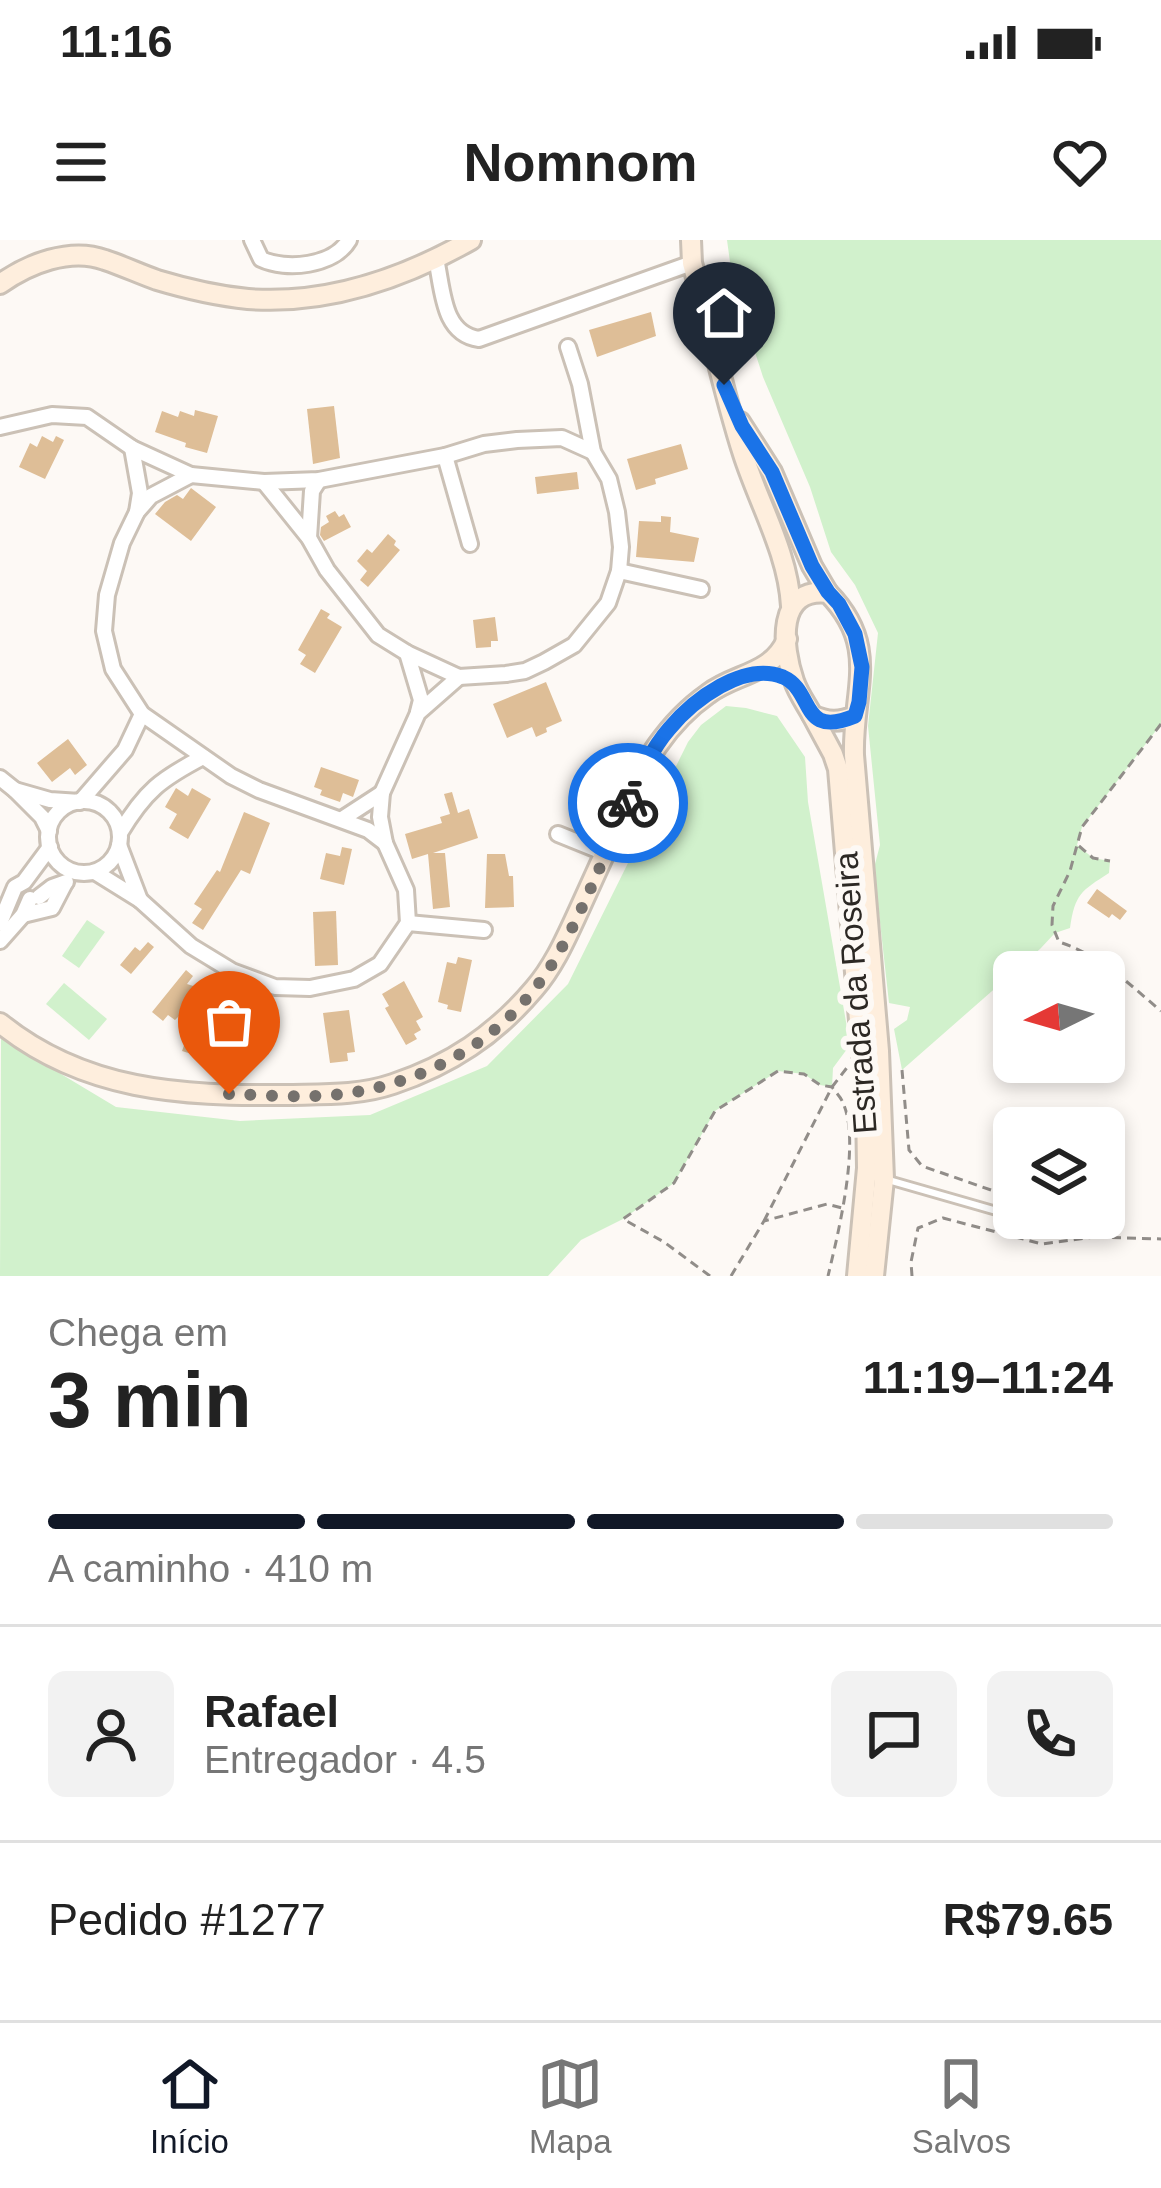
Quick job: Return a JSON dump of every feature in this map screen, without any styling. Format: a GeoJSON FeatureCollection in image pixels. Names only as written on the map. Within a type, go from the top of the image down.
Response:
{"type":"FeatureCollection","features":[{"type":"Feature","properties":{"kind":"street"},"geometry":{"type":"LineString","coordinates":[[251,240],[260,259],[284,266],[332,257],[349,240]]}},
{"type":"Feature","properties":{"kind":"street"},"geometry":{"type":"LineString","coordinates":[[0,284],[32,265],[88,257],[196,291],[274,300],[353,289],[401,274],[471,240]]}},
{"type":"Feature","properties":{"kind":"street","name":"Estrada da Roseira"},"geometry":{"type":"LineString","coordinates":[[692,240],[692,263],[748,471],[784,563],[790,606],[787,639],[795,684],[838,769],[868,1168],[857,1276]]}},
{"type":"Feature","properties":{"kind":"street"},"geometry":{"type":"LineString","coordinates":[[436,259],[453,326],[479,339],[692,263]]}},
{"type":"Feature","properties":{"kind":"street"},"geometry":{"type":"LineString","coordinates":[[264,482],[379,635],[459,677],[525,671],[574,646],[608,603],[619,571],[617,512],[609,479],[593,452],[568,347]]}},
{"type":"Feature","properties":{"kind":"street","name":"Estrada da Roseira"},"geometry":{"type":"LineString","coordinates":[[724,385],[742,426],[772,472],[812,566],[848,618],[859,649],[861,686],[854,755],[879,1051],[884,1179],[874,1276]]}},
{"type":"Feature","properties":{"kind":"street"},"geometry":{"type":"LineString","coordinates":[[0,427],[52,415],[87,417],[132,448],[191,475],[264,482],[319,480],[484,444],[562,438],[593,452]]}},
{"type":"Feature","properties":{"kind":"street"},"geometry":{"type":"LineString","coordinates":[[132,448],[140,493],[137,512],[107,595],[104,632],[113,669],[142,713],[203,757],[259,790],[342,819],[385,843]]}},
{"type":"Feature","properties":{"kind":"street"},"geometry":{"type":"LineString","coordinates":[[445,455],[470,544]]}},
{"type":"Feature","properties":{"kind":"street"},"geometry":{"type":"LineString","coordinates":[[137,512],[151,496],[191,475]]}},
{"type":"Feature","properties":{"kind":"street"},"geometry":{"type":"LineString","coordinates":[[309,538],[312,491],[319,480]]}},
{"type":"Feature","properties":{"kind":"street"},"geometry":{"type":"LineString","coordinates":[[619,571],[701,589]]}},
{"type":"Feature","properties":{"kind":"street"},"geometry":{"type":"LineString","coordinates":[[790,606],[804,594],[828,592]]}},
{"type":"Feature","properties":{"kind":"street"},"geometry":{"type":"LineString","coordinates":[[0,1023],[65,1065],[147,1088],[191,1093],[343,1094],[388,1086],[453,1059],[491,1035],[536,987],[561,950],[648,760],[670,727],[710,692],[775,658],[787,639]]}},
{"type":"Feature","properties":{"kind":"street"},"geometry":{"type":"LineString","coordinates":[[95,872],[140,900],[191,946],[232,971],[275,987],[310,988],[354,979],[380,964],[408,923],[406,890],[385,843],[380,817],[382,793],[421,700],[407,653]]}},
{"type":"Feature","properties":{"kind":"street"},"geometry":{"type":"LineString","coordinates":[[754,673],[776,675],[795,684]]}},
{"type":"Feature","properties":{"kind":"street"},"geometry":{"type":"LineString","coordinates":[[418,713],[459,677]]}},
{"type":"Feature","properties":{"kind":"street"},"geometry":{"type":"LineString","coordinates":[[0,940],[16,887],[40,863],[60,811],[80,802],[125,750],[142,713]]}},
{"type":"Feature","properties":{"kind":"street"},"geometry":{"type":"LineString","coordinates":[[812,716],[831,722],[855,716]]}},
{"type":"Feature","properties":{"kind":"street"},"geometry":{"type":"LineString","coordinates":[[31,894],[106,866],[144,796],[164,778],[203,757]]}},
{"type":"Feature","properties":{"kind":"street"},"geometry":{"type":"LineString","coordinates":[[0,778],[42,817],[69,878]]}},
{"type":"Feature","properties":{"kind":"street"},"geometry":{"type":"LineString","coordinates":[[14,790],[101,806],[110,813],[140,900]]}},
{"type":"Feature","properties":{"kind":"street"},"geometry":{"type":"LineString","coordinates":[[342,819],[382,793]]}},
{"type":"Feature","properties":{"kind":"street"},"geometry":{"type":"LineString","coordinates":[[558,834],[604,854]]}},
{"type":"Feature","properties":{"kind":"street"},"geometry":{"type":"LineString","coordinates":[[10,916],[31,894],[40,863]]}},
{"type":"Feature","properties":{"kind":"street"},"geometry":{"type":"LineString","coordinates":[[10,916],[52,908],[69,878]]}},
{"type":"Feature","properties":{"kind":"street"},"geometry":{"type":"LineString","coordinates":[[408,923],[484,931]]}},
{"type":"Feature","properties":{"kind":"lane"},"geometry":{"type":"LineString","coordinates":[[884,1179],[993,1210]]}},
{"type":"Feature","properties":{"kind":"path"},"geometry":{"type":"LineString","coordinates":[[1161,724],[1082,827],[1070,871],[1053,906],[1052,925],[1059,942],[1082,949],[1161,1011]]}},
{"type":"Feature","properties":{"kind":"path"},"geometry":{"type":"LineString","coordinates":[[1077,844],[1093,858],[1110,862]]}},
{"type":"Feature","properties":{"kind":"path"},"geometry":{"type":"LineString","coordinates":[[731,1276],[832,1087],[861,1049]]}},
{"type":"Feature","properties":{"kind":"path"},"geometry":{"type":"LineString","coordinates":[[902,1070],[909,1150],[922,1166],[993,1191]]}},
{"type":"Feature","properties":{"kind":"path"},"geometry":{"type":"LineString","coordinates":[[710,1276],[623,1219],[674,1183],[715,1112],[778,1071],[804,1074],[832,1087],[845,1106],[849,1143],[843,1208],[828,1276]]}},
{"type":"Feature","properties":{"kind":"path"},"geometry":{"type":"LineString","coordinates":[[764,1221],[827,1204],[843,1208]]}},
{"type":"Feature","properties":{"kind":"path"},"geometry":{"type":"LineString","coordinates":[[912,1276],[918,1228],[943,1218],[993,1231]]}},
{"type":"Feature","properties":{"kind":"path"},"geometry":{"type":"LineString","coordinates":[[1125,1238],[1161,1239]]}},
{"type":"Feature","properties":{"kind":"path"},"geometry":{"type":"LineString","coordinates":[[1023,1239],[1042,1244],[1086,1239]]}},
{"type":"Feature","properties":{"kind":"green space"},"geometry":{"type":"Polygon","coordinates":[[[727,240],[1161,240],[1161,724],[1082,827],[1077,845],[1093,858],[1110,861],[1109,873],[1081,894],[1070,928],[1055,933],[1038,951],[993,951],[993,990],[902,1070],[894,1029],[907,1020],[910,1007],[889,1003],[874,868],[880,845],[868,726],[878,633],[855,585],[831,552],[810,487],[763,377],[733,284],[727,240]]]}},
{"type":"Feature","properties":{"kind":"green space"},"geometry":{"type":"Polygon","coordinates":[[[726,706],[777,716],[805,757],[808,802],[850,1045],[833,1068],[832,1087],[804,1074],[778,1071],[715,1111],[674,1183],[623,1219],[581,1240],[548,1276],[0,1276],[1,1038],[116,1107],[240,1121],[370,1115],[487,1066],[568,984],[688,742],[726,706]]]}},
{"type":"Feature","properties":{"kind":"green space"},"geometry":{"type":"Polygon","coordinates":[[[87,920],[105,932],[79,968],[62,956],[87,920]]]}},
{"type":"Feature","properties":{"kind":"green space"},"geometry":{"type":"Polygon","coordinates":[[[64,983],[107,1019],[89,1040],[46,1004],[64,983]]]}},
{"type":"Feature","properties":{"kind":"building"},"geometry":{"type":"Polygon","coordinates":[[[651,312],[656,336],[597,357],[589,330],[651,312]]]}},
{"type":"Feature","properties":{"kind":"building"},"geometry":{"type":"Polygon","coordinates":[[[334,406],[340,458],[313,464],[307,409],[334,406]]]}},
{"type":"Feature","properties":{"kind":"building"},"geometry":{"type":"Polygon","coordinates":[[[195,410],[218,416],[207,453],[155,432],[162,411],[178,417],[180,411],[194,416],[195,410]]]}},
{"type":"Feature","properties":{"kind":"building"},"geometry":{"type":"Polygon","coordinates":[[[42,436],[53,442],[56,436],[64,440],[45,479],[19,467],[30,443],[37,447],[42,436]]]}},
{"type":"Feature","properties":{"kind":"building"},"geometry":{"type":"Polygon","coordinates":[[[681,444],[688,469],[636,490],[627,459],[681,444]]]}},
{"type":"Feature","properties":{"kind":"building"},"geometry":{"type":"Polygon","coordinates":[[[577,472],[579,489],[537,494],[535,477],[577,472]]]}},
{"type":"Feature","properties":{"kind":"building"},"geometry":{"type":"Polygon","coordinates":[[[191,488],[216,507],[191,541],[155,514],[177,495],[183,499],[191,488]]]}},
{"type":"Feature","properties":{"kind":"building"},"geometry":{"type":"Polygon","coordinates":[[[335,511],[339,517],[344,514],[351,527],[324,541],[321,527],[335,511]]]}},
{"type":"Feature","properties":{"kind":"building"},"geometry":{"type":"Polygon","coordinates":[[[661,516],[671,517],[670,532],[699,538],[694,562],[636,557],[639,521],[661,522],[661,516]]]}},
{"type":"Feature","properties":{"kind":"building"},"geometry":{"type":"Polygon","coordinates":[[[388,534],[400,550],[368,587],[360,580],[367,571],[357,561],[367,549],[372,553],[388,534]]]}},
{"type":"Feature","properties":{"kind":"building"},"geometry":{"type":"Polygon","coordinates":[[[321,609],[342,627],[315,673],[300,664],[306,655],[298,650],[321,609]]]}},
{"type":"Feature","properties":{"kind":"building"},"geometry":{"type":"Polygon","coordinates":[[[495,617],[498,641],[476,648],[473,620],[495,617]]]}},
{"type":"Feature","properties":{"kind":"building"},"geometry":{"type":"Polygon","coordinates":[[[546,682],[562,721],[536,737],[532,727],[507,738],[493,704],[546,682]]]}},
{"type":"Feature","properties":{"kind":"building"},"geometry":{"type":"Polygon","coordinates":[[[68,739],[87,765],[75,775],[70,768],[52,782],[37,763],[68,739]]]}},
{"type":"Feature","properties":{"kind":"building"},"geometry":{"type":"Polygon","coordinates":[[[321,767],[359,780],[353,797],[343,793],[340,802],[320,795],[322,790],[314,787],[321,767]]]}},
{"type":"Feature","properties":{"kind":"building"},"geometry":{"type":"Polygon","coordinates":[[[176,788],[188,796],[192,788],[211,799],[188,839],[169,828],[177,814],[165,807],[176,788]]]}},
{"type":"Feature","properties":{"kind":"building"},"geometry":{"type":"Polygon","coordinates":[[[452,792],[458,813],[469,809],[478,838],[433,853],[445,853],[450,907],[433,909],[428,854],[412,859],[405,834],[442,823],[440,817],[450,814],[444,794],[452,792]]]}},
{"type":"Feature","properties":{"kind":"building"},"geometry":{"type":"Polygon","coordinates":[[[244,812],[270,823],[250,874],[241,870],[203,930],[192,923],[202,909],[194,904],[220,872],[244,812]]]}},
{"type":"Feature","properties":{"kind":"building"},"geometry":{"type":"Polygon","coordinates":[[[342,847],[352,849],[344,885],[320,879],[326,853],[340,856],[342,847]]]}},
{"type":"Feature","properties":{"kind":"building"},"geometry":{"type":"Polygon","coordinates":[[[487,854],[505,854],[509,876],[513,876],[514,907],[485,908],[487,854]]]}},
{"type":"Feature","properties":{"kind":"building"},"geometry":{"type":"Polygon","coordinates":[[[1097,889],[1127,911],[1120,920],[1087,903],[1097,889]]]}},
{"type":"Feature","properties":{"kind":"building"},"geometry":{"type":"Polygon","coordinates":[[[336,911],[338,965],[315,966],[313,912],[336,911]]]}},
{"type":"Feature","properties":{"kind":"building"},"geometry":{"type":"Polygon","coordinates":[[[148,942],[154,947],[131,974],[120,965],[135,947],[140,951],[148,942]]]}},
{"type":"Feature","properties":{"kind":"building"},"geometry":{"type":"Polygon","coordinates":[[[458,957],[472,960],[461,1012],[438,1002],[447,962],[456,964],[458,957]]]}},
{"type":"Feature","properties":{"kind":"building"},"geometry":{"type":"Polygon","coordinates":[[[186,970],[193,976],[187,984],[227,997],[220,1017],[238,1018],[247,1010],[254,1011],[243,1056],[211,1045],[207,1059],[182,1051],[191,1026],[179,1016],[175,1020],[168,1015],[163,1021],[152,1012],[186,970]]]}},
{"type":"Feature","properties":{"kind":"building"},"geometry":{"type":"Polygon","coordinates":[[[404,981],[423,1017],[416,1021],[421,1030],[414,1034],[417,1039],[406,1045],[382,994],[404,981]]]}},
{"type":"Feature","properties":{"kind":"building"},"geometry":{"type":"Polygon","coordinates":[[[349,1010],[355,1052],[347,1053],[348,1061],[330,1063],[323,1013],[349,1010]]]}},
{"type":"Feature","properties":{"kind":"tunnel"},"geometry":{"type":"LineString","coordinates":[[22,892],[31,889]]}},
{"type":"Feature","properties":{"kind":"way so far"},"geometry":{"type":"LineString","coordinates":[[229,1094],[343,1094],[388,1086],[453,1059],[491,1035],[536,987],[561,950],[628,803]]}},
{"type":"Feature","properties":{"kind":"route"},"geometry":{"type":"LineString","coordinates":[[628,803],[670,727],[710,692],[740,677],[754,673],[783,677],[795,684],[812,716],[821,720],[855,716],[859,702],[862,667],[855,634],[812,566],[772,472],[742,426],[724,385]]}}]}
